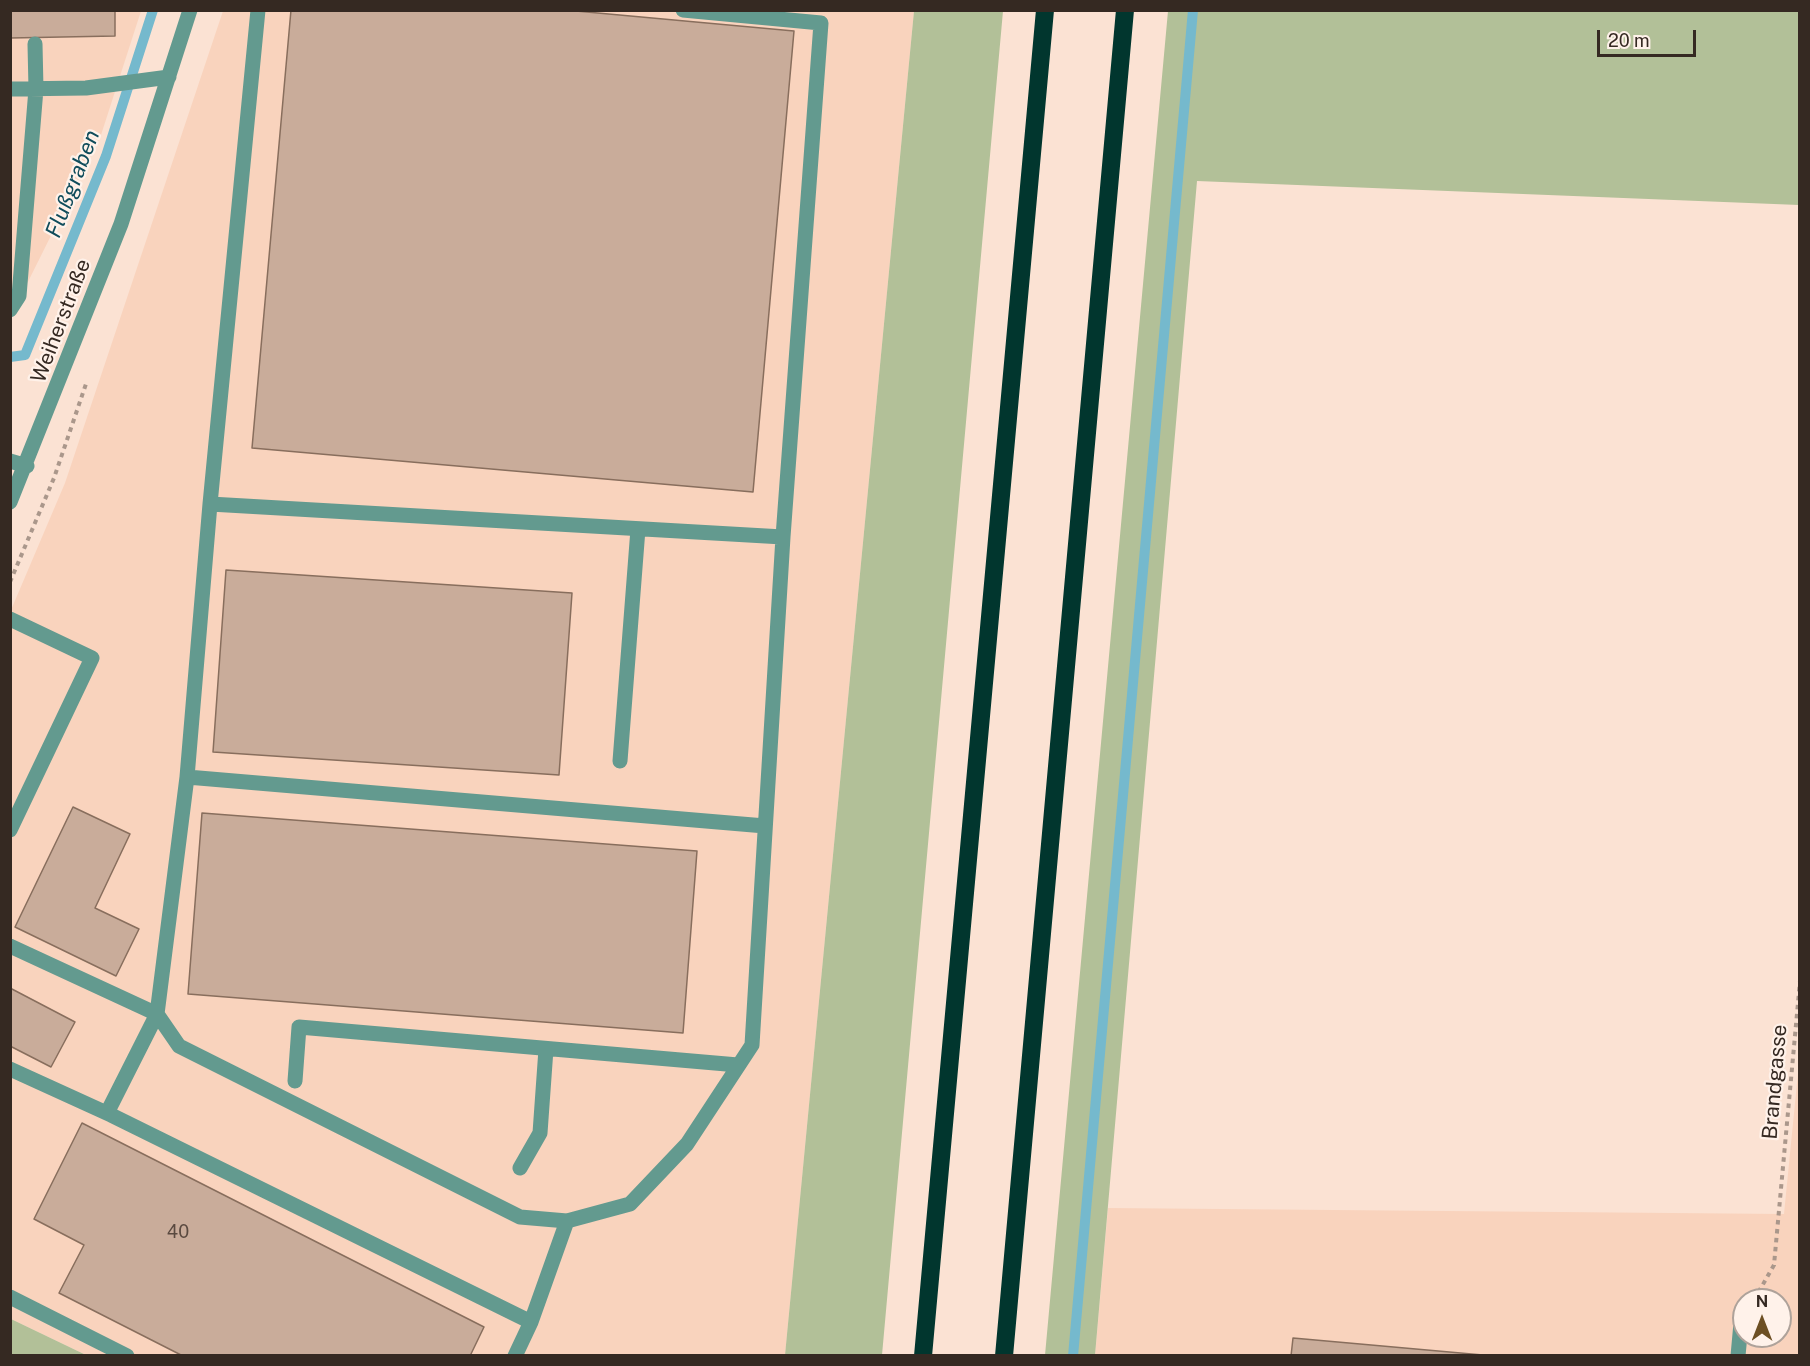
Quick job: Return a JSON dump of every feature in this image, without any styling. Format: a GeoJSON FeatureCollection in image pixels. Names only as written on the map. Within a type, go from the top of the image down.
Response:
{"type":"FeatureCollection","features":[{"type":"Feature","properties":{"kind":"highway"},"geometry":{"type":"LineString","coordinates":[[923,1356],[1045,10]]}},
{"type":"Feature","properties":{"kind":"highway"},"geometry":{"type":"LineString","coordinates":[[1004,1356],[1125,10]]}},
{"type":"Feature","properties":{"kind":"street","name":"Weiherstraße"},"geometry":{"type":"LineString","coordinates":[[10,502],[27,466],[121,224],[161,78],[190,10]]}},
{"type":"Feature","properties":{"kind":"street"},"geometry":{"type":"LineString","coordinates":[[107,1113],[157,1014],[188,777],[210,504],[258,10]]}},
{"type":"Feature","properties":{"kind":"street"},"geometry":{"type":"LineString","coordinates":[[10,946],[157,1014],[179,1046],[520,1216],[567,1221],[630,1204],[687,1144],[752,1046],[783,537],[821,23],[684,10]]}},
{"type":"Feature","properties":{"kind":"street"},"geometry":{"type":"LineString","coordinates":[[10,310],[20,296],[36,89],[35,44]]}},
{"type":"Feature","properties":{"kind":"street"},"geometry":{"type":"LineString","coordinates":[[10,89],[107,85],[161,78]]}},
{"type":"Feature","properties":{"kind":"street"},"geometry":{"type":"LineString","coordinates":[[10,461],[27,466]]}},
{"type":"Feature","properties":{"kind":"street"},"geometry":{"type":"LineString","coordinates":[[210,504],[783,537]]}},
{"type":"Feature","properties":{"kind":"street"},"geometry":{"type":"LineString","coordinates":[[620,761],[638,529]]}},
{"type":"Feature","properties":{"kind":"street"},"geometry":{"type":"LineString","coordinates":[[10,619],[92,658],[10,830]]}},
{"type":"Feature","properties":{"kind":"street"},"geometry":{"type":"LineString","coordinates":[[188,777],[765,826]]}},
{"type":"Feature","properties":{"kind":"street"},"geometry":{"type":"LineString","coordinates":[[295,1081],[299,1027],[738,1065]]}},
{"type":"Feature","properties":{"kind":"street"},"geometry":{"type":"LineString","coordinates":[[520,1168],[540,1133],[546,1049]]}},
{"type":"Feature","properties":{"kind":"street"},"geometry":{"type":"LineString","coordinates":[[12,1072],[107,1113],[531,1322]]}},
{"type":"Feature","properties":{"kind":"street"},"geometry":{"type":"LineString","coordinates":[[515,1356],[531,1322],[567,1221]]}},
{"type":"Feature","properties":{"kind":"street"},"geometry":{"type":"LineString","coordinates":[[10,1297],[128,1356]]}},
{"type":"Feature","properties":{"kind":"path","name":"Brandgasse"},"geometry":{"type":"LineString","coordinates":[[1761,1288],[1774,1265],[1800,981]]}},
{"type":"Feature","properties":{"kind":"shaded area"},"geometry":{"type":"Polygon","coordinates":[[[11,11],[141,11],[101,135],[11,316],[11,11]]]}},
{"type":"Feature","properties":{"kind":"shaded area"},"geometry":{"type":"Polygon","coordinates":[[[223,11],[914,11],[785,1355],[86,1355],[11,1319],[11,610],[65,483],[223,11]]]}},
{"type":"Feature","properties":{"kind":"shaded area"},"geometry":{"type":"Polygon","coordinates":[[[1799,1063],[1799,1355],[1095,1356],[1108,1208],[1784,1214],[1799,1063]]]}},
{"type":"Feature","properties":{"kind":"green space"},"geometry":{"type":"Polygon","coordinates":[[[914,11],[1003,11],[882,1355],[785,1355],[914,11]]]}},
{"type":"Feature","properties":{"kind":"green space"},"geometry":{"type":"Polygon","coordinates":[[[1168,11],[1799,11],[1799,205],[1197,181],[1095,1355],[1045,1355],[1168,11]]]}},
{"type":"Feature","properties":{"kind":"green space"},"geometry":{"type":"Polygon","coordinates":[[[11,1319],[86,1355],[11,1355],[11,1319]]]}},
{"type":"Feature","properties":{"kind":"building"},"geometry":{"type":"Polygon","coordinates":[[[10,10],[115,10],[115,36],[10,38],[10,10]]]}},
{"type":"Feature","properties":{"kind":"building"},"geometry":{"type":"Polygon","coordinates":[[[291,10],[565,10],[794,31],[753,492],[252,448],[291,10]]]}},
{"type":"Feature","properties":{"kind":"building"},"geometry":{"type":"Polygon","coordinates":[[[226,570],[572,593],[559,775],[213,752],[226,570]]]}},
{"type":"Feature","properties":{"kind":"building"},"geometry":{"type":"Polygon","coordinates":[[[73,807],[130,834],[95,908],[139,929],[116,976],[15,927],[73,807]]]}},
{"type":"Feature","properties":{"kind":"building"},"geometry":{"type":"Polygon","coordinates":[[[202,813],[697,851],[683,1033],[188,994],[202,813]]]}},
{"type":"Feature","properties":{"kind":"building"},"geometry":{"type":"Polygon","coordinates":[[[10,988],[75,1022],[51,1067],[10,1046],[10,988]]]}},
{"type":"Feature","properties":{"kind":"building"},"geometry":{"type":"Polygon","coordinates":[[[82,1123],[484,1327],[470,1356],[183,1356],[59,1293],[84,1245],[34,1219],[82,1123]]]}},
{"type":"Feature","properties":{"kind":"building"},"geometry":{"type":"Polygon","coordinates":[[[1293,1338],[1494,1356],[1291,1356],[1293,1338]]]}},
{"type":"Feature","properties":{"kind":"waterway","name":"Flußgraben"},"geometry":{"type":"LineString","coordinates":[[10,357],[25,355],[106,156],[153,10]]}},
{"type":"Feature","properties":{"kind":"waterway"},"geometry":{"type":"LineString","coordinates":[[1073,1356],[1193,10]]}}]}
